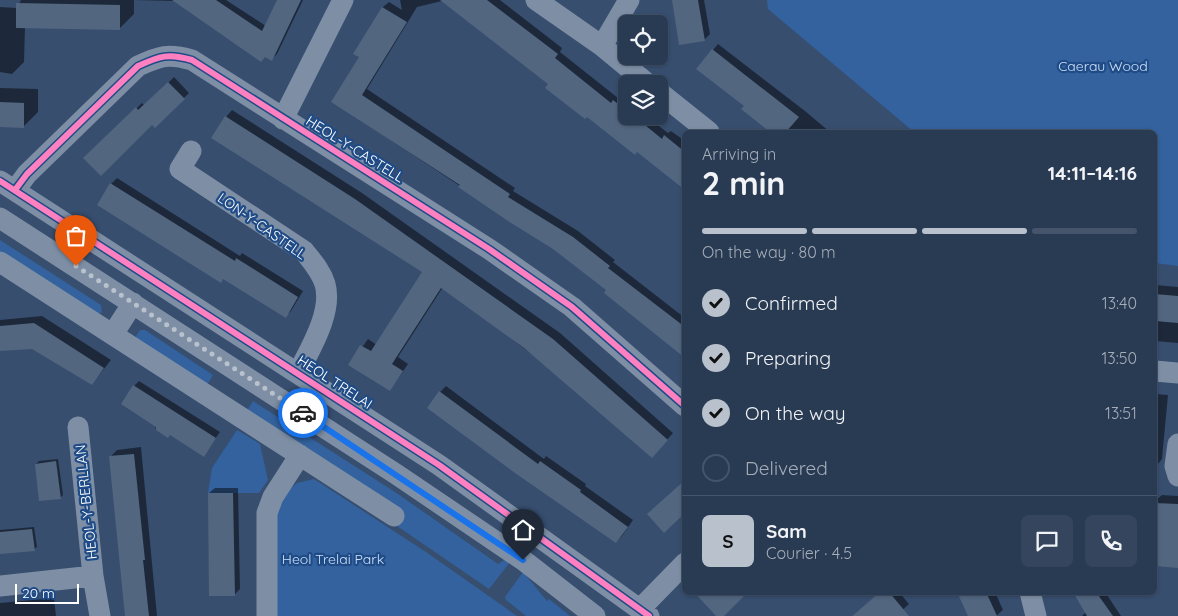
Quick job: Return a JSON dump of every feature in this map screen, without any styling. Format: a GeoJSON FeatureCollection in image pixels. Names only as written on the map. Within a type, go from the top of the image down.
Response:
{"type":"FeatureCollection","features":[{"type":"Feature","properties":{"kind":"street"},"geometry":{"type":"LineString","coordinates":[[283,119],[343,0]]}},
{"type":"Feature","properties":{"kind":"street"},"geometry":{"type":"LineString","coordinates":[[536,0],[602,46],[637,75]]}},
{"type":"Feature","properties":{"kind":"street"},"geometry":{"type":"LineString","coordinates":[[602,46],[629,0]]}},
{"type":"Feature","properties":{"kind":"street","name":"HEOL-Y-CASTELL"},"geometry":{"type":"LineString","coordinates":[[7,186],[27,174],[138,66],[160,56],[176,55],[192,60],[489,249],[557,297],[682,403]]}},
{"type":"Feature","properties":{"kind":"street"},"geometry":{"type":"LineString","coordinates":[[668,99],[706,130]]}},
{"type":"Feature","properties":{"kind":"street","name":"LON-Y-CASTELL"},"geometry":{"type":"LineString","coordinates":[[191,151],[180,168],[304,251],[316,266],[325,285],[324,311],[318,333],[298,373]]}},
{"type":"Feature","properties":{"kind":"street","name":"HEOL TRELAI"},"geometry":{"type":"LineString","coordinates":[[7,186],[439,465],[645,612]]}},
{"type":"Feature","properties":{"kind":"street"},"geometry":{"type":"LineString","coordinates":[[0,218],[460,516],[523,560],[596,616]]}},
{"type":"Feature","properties":{"kind":"street"},"geometry":{"type":"LineString","coordinates":[[0,262],[394,516]]}},
{"type":"Feature","properties":{"kind":"street"},"geometry":{"type":"LineString","coordinates":[[113,334],[133,303]]}},
{"type":"Feature","properties":{"kind":"street"},"geometry":{"type":"LineString","coordinates":[[1157,371],[1178,374]]}},
{"type":"Feature","properties":{"kind":"street","name":"HEOL-Y-BERLLAN"},"geometry":{"type":"LineString","coordinates":[[78,427],[100,616]]}},
{"type":"Feature","properties":{"kind":"street"},"geometry":{"type":"LineString","coordinates":[[1178,444],[1175,466],[1178,476]]}},
{"type":"Feature","properties":{"kind":"street"},"geometry":{"type":"LineString","coordinates":[[267,616],[266,514],[273,497],[300,454]]}},
{"type":"Feature","properties":{"kind":"street"},"geometry":{"type":"LineString","coordinates":[[645,612],[682,567]]}},
{"type":"Feature","properties":{"kind":"street","name":"HEOL-Y-BERLLAN"},"geometry":{"type":"LineString","coordinates":[[0,586],[94,576]]}},
{"type":"Feature","properties":{"kind":"street"},"geometry":{"type":"LineString","coordinates":[[1031,595],[1036,616]]}},
{"type":"Feature","properties":{"kind":"green space","name":"Caerau Wood"},"geometry":{"type":"Polygon","coordinates":[[[767,0],[1178,0],[1178,266],[1157,263],[1157,130],[912,130],[768,9],[767,0]]]}},
{"type":"Feature","properties":{"kind":"green space"},"geometry":{"type":"Polygon","coordinates":[[[0,240],[101,305],[102,312],[97,315],[0,253],[0,240]]]}},
{"type":"Feature","properties":{"kind":"green space"},"geometry":{"type":"Polygon","coordinates":[[[140,330],[145,330],[213,375],[207,385],[137,340],[136,336],[140,330]]]}},
{"type":"Feature","properties":{"kind":"green space"},"geometry":{"type":"Polygon","coordinates":[[[253,401],[395,492],[498,564],[506,559],[511,561],[489,589],[397,526],[404,513],[247,411],[253,401]]]}},
{"type":"Feature","properties":{"kind":"green space"},"geometry":{"type":"Polygon","coordinates":[[[237,430],[260,444],[268,480],[259,493],[208,493],[212,468],[237,430]]]}},
{"type":"Feature","properties":{"kind":"green space","name":"Heol Trelai Park"},"geometry":{"type":"Polygon","coordinates":[[[314,479],[426,552],[517,616],[276,616],[275,516],[289,490],[297,483],[314,479]]]}},
{"type":"Feature","properties":{"kind":"green space"},"geometry":{"type":"Polygon","coordinates":[[[523,572],[547,601],[549,599],[570,616],[526,616],[506,600],[505,597],[523,572]]]}},
{"type":"Feature","properties":{"kind":"building"},"geometry":{"type":"Polygon","coordinates":[[[172,0],[216,0],[262,31],[277,0],[301,0],[272,61],[265,57],[261,62],[172,0]]]}},
{"type":"Feature","properties":{"kind":"building"},"geometry":{"type":"Polygon","coordinates":[[[440,0],[487,0],[558,54],[555,58],[611,103],[613,100],[618,104],[618,125],[645,125],[662,139],[664,135],[682,150],[682,188],[637,152],[635,155],[587,117],[585,119],[545,88],[548,84],[440,0]]]}},
{"type":"Feature","properties":{"kind":"building"},"geometry":{"type":"Polygon","coordinates":[[[672,0],[698,0],[705,41],[679,45],[672,0]]]}},
{"type":"Feature","properties":{"kind":"building"},"geometry":{"type":"Polygon","coordinates":[[[16,3],[120,5],[120,30],[16,28],[16,3]]]}},
{"type":"Feature","properties":{"kind":"building"},"geometry":{"type":"Polygon","coordinates":[[[382,7],[407,22],[362,95],[510,194],[508,197],[573,237],[610,266],[608,268],[682,325],[682,356],[604,293],[606,290],[553,249],[458,187],[460,185],[331,102],[359,57],[353,54],[382,7]]]}},
{"type":"Feature","properties":{"kind":"building"},"geometry":{"type":"Polygon","coordinates":[[[712,49],[799,117],[788,130],[767,130],[741,109],[744,106],[696,69],[712,49]]]}},
{"type":"Feature","properties":{"kind":"building"},"geometry":{"type":"Polygon","coordinates":[[[168,82],[185,99],[155,128],[152,125],[101,176],[83,158],[136,107],[138,110],[168,82]]]}},
{"type":"Feature","properties":{"kind":"building"},"geometry":{"type":"Polygon","coordinates":[[[0,102],[24,103],[24,128],[0,127],[0,102]]]}},
{"type":"Feature","properties":{"kind":"building"},"geometry":{"type":"Polygon","coordinates":[[[225,116],[355,199],[553,339],[668,440],[652,458],[524,348],[441,288],[392,364],[403,371],[390,391],[348,365],[360,345],[371,351],[422,272],[211,138],[225,116]]]}},
{"type":"Feature","properties":{"kind":"building"},"geometry":{"type":"Polygon","coordinates":[[[110,183],[235,261],[236,258],[298,297],[286,318],[223,279],[221,283],[97,205],[110,183]]]}},
{"type":"Feature","properties":{"kind":"building"},"geometry":{"type":"Polygon","coordinates":[[[1157,294],[1178,296],[1178,323],[1157,321],[1157,294]]]}},
{"type":"Feature","properties":{"kind":"building"},"geometry":{"type":"Polygon","coordinates":[[[34,323],[104,368],[92,385],[32,349],[0,351],[0,326],[34,323]]]}},
{"type":"Feature","properties":{"kind":"building"},"geometry":{"type":"Polygon","coordinates":[[[133,385],[216,438],[204,457],[170,435],[168,438],[156,430],[156,427],[121,404],[133,385]]]}},
{"type":"Feature","properties":{"kind":"building"},"geometry":{"type":"Polygon","coordinates":[[[439,391],[538,464],[540,461],[581,490],[580,492],[628,527],[616,543],[515,473],[427,408],[439,391]]]}},
{"type":"Feature","properties":{"kind":"building"},"geometry":{"type":"Polygon","coordinates":[[[134,454],[149,616],[125,616],[109,456],[134,454]]]}},
{"type":"Feature","properties":{"kind":"building"},"geometry":{"type":"Polygon","coordinates":[[[56,461],[61,499],[39,501],[35,464],[56,461]]]}},
{"type":"Feature","properties":{"kind":"building"},"geometry":{"type":"Polygon","coordinates":[[[682,483],[682,516],[664,533],[647,514],[682,483]]]}},
{"type":"Feature","properties":{"kind":"building"},"geometry":{"type":"Polygon","coordinates":[[[208,493],[233,493],[235,596],[209,596],[208,493]]]}},
{"type":"Feature","properties":{"kind":"building"},"geometry":{"type":"Polygon","coordinates":[[[1157,503],[1178,504],[1178,568],[1157,566],[1157,503]]]}},
{"type":"Feature","properties":{"kind":"building"},"geometry":{"type":"Polygon","coordinates":[[[32,529],[35,551],[0,554],[0,532],[32,529]]]}},
{"type":"Feature","properties":{"kind":"building"},"geometry":{"type":"Polygon","coordinates":[[[697,595],[745,595],[724,616],[716,616],[697,595]]]}},
{"type":"Feature","properties":{"kind":"building"},"geometry":{"type":"Polygon","coordinates":[[[876,595],[892,595],[909,616],[852,616],[876,595]]]}},
{"type":"Feature","properties":{"kind":"building"},"geometry":{"type":"Polygon","coordinates":[[[958,595],[987,595],[997,616],[968,616],[958,595]]]}},
{"type":"Feature","properties":{"kind":"building"},"geometry":{"type":"Polygon","coordinates":[[[1075,595],[1098,595],[1113,616],[1087,616],[1075,595]]]}},
{"type":"Feature","properties":{"kind":"cycle path"},"geometry":{"type":"LineString","coordinates":[[15,190],[27,174],[138,66],[152,60],[170,56],[192,60],[489,249],[572,307],[682,403]]}},
{"type":"Feature","properties":{"kind":"cycle path"},"geometry":{"type":"LineString","coordinates":[[0,181],[439,465],[649,616]]}},
{"type":"Feature","properties":{"kind":"way so far"},"geometry":{"type":"LineString","coordinates":[[76,266],[303,413]]}},
{"type":"Feature","properties":{"kind":"route"},"geometry":{"type":"LineString","coordinates":[[303,413],[523,560]]}}]}
